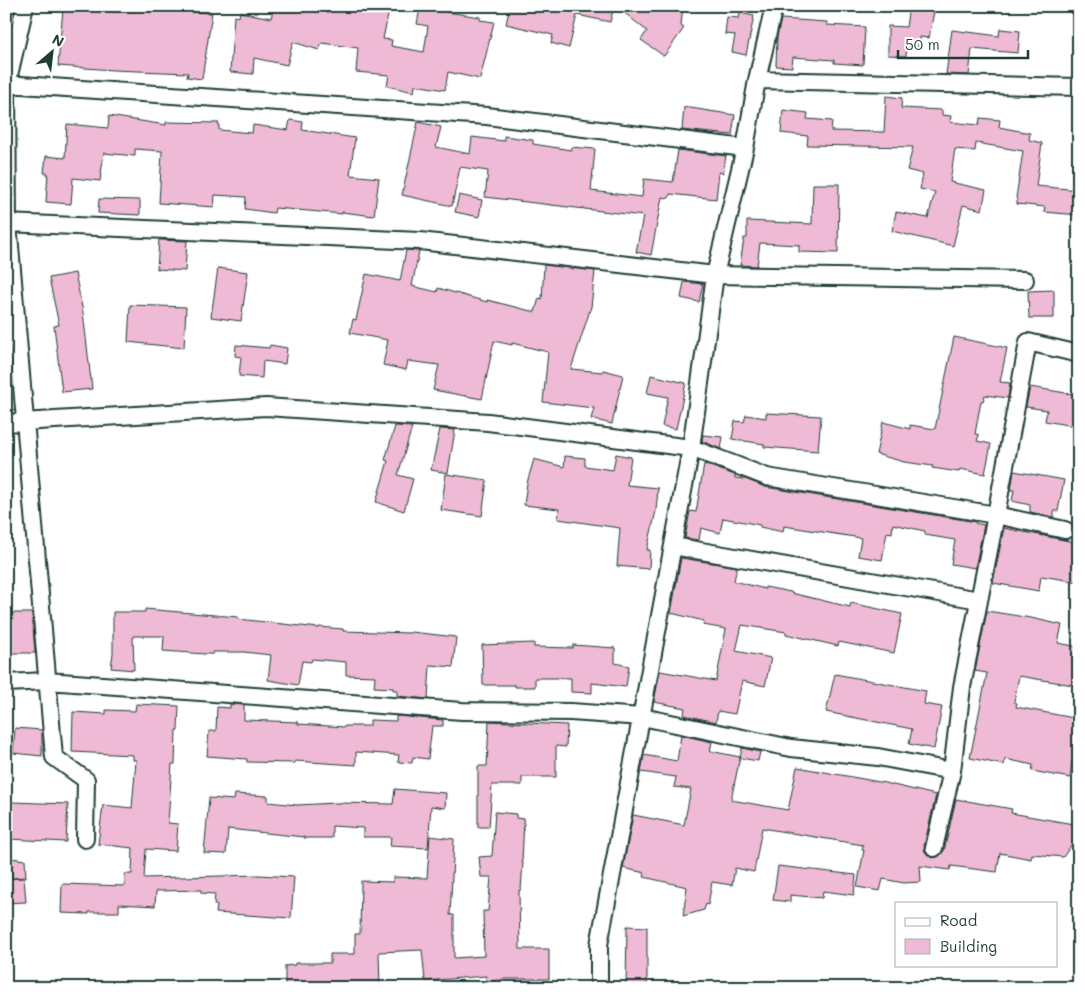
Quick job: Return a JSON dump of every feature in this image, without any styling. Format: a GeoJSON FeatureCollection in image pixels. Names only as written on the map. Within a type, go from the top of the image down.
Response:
{"type":"FeatureCollection","features":[{"type":"Feature","properties":{"kind":"street"},"geometry":{"type":"LineString","coordinates":[[25,6],[7,84],[7,223],[54,757],[86,780],[85,839]]}},
{"type":"Feature","properties":{"kind":"street"},"geometry":{"type":"LineString","coordinates":[[599,988],[600,945],[692,448],[715,275],[745,148],[757,80],[774,6]]}},
{"type":"Feature","properties":{"kind":"street"},"geometry":{"type":"LineString","coordinates":[[757,80],[1079,87]]}},
{"type":"Feature","properties":{"kind":"street"},"geometry":{"type":"LineString","coordinates":[[7,84],[487,116],[745,148]]}},
{"type":"Feature","properties":{"kind":"street"},"geometry":{"type":"LineString","coordinates":[[7,223],[420,241],[715,275],[1025,280]]}},
{"type":"Feature","properties":{"kind":"street"},"geometry":{"type":"LineString","coordinates":[[934,848],[952,771],[962,687],[1028,342],[1079,354]]}},
{"type":"Feature","properties":{"kind":"street"},"geometry":{"type":"LineString","coordinates":[[6,424],[266,407],[488,422],[692,448],[767,477],[996,515],[1065,530]]}},
{"type":"Feature","properties":{"kind":"street"},"geometry":{"type":"LineString","coordinates":[[673,546],[979,600]]}},
{"type":"Feature","properties":{"kind":"street"},"geometry":{"type":"LineString","coordinates":[[6,684],[46,681],[462,711],[571,712],[642,717],[791,748],[878,757],[952,771]]}},
{"type":"Feature","properties":{"kind":"building"},"geometry":{"type":"Polygon","coordinates":[[[274,6],[390,6],[383,39],[392,40],[391,46],[424,52],[428,26],[417,24],[420,8],[480,17],[480,20],[494,22],[480,79],[448,72],[445,90],[415,85],[414,92],[387,86],[389,75],[356,72],[358,48],[322,43],[319,50],[293,42],[287,65],[254,58],[253,74],[230,72],[234,16],[239,17],[240,12],[271,18],[274,6]]]}},
{"type":"Feature","properties":{"kind":"building"},"geometry":{"type":"Polygon","coordinates":[[[510,6],[614,6],[610,22],[577,15],[569,48],[551,43],[553,35],[506,24],[510,6]]]}},
{"type":"Feature","properties":{"kind":"building"},"geometry":{"type":"Polygon","coordinates":[[[616,6],[683,6],[681,26],[684,28],[664,56],[641,40],[647,31],[616,6]]]}},
{"type":"Feature","properties":{"kind":"building"},"geometry":{"type":"Polygon","coordinates":[[[909,6],[935,6],[929,38],[920,37],[920,46],[907,46],[906,56],[888,55],[888,26],[906,27],[909,6]]]}},
{"type":"Feature","properties":{"kind":"building"},"geometry":{"type":"Polygon","coordinates":[[[63,8],[119,12],[119,8],[212,13],[202,79],[187,77],[188,73],[58,66],[63,8]]]}},
{"type":"Feature","properties":{"kind":"building"},"geometry":{"type":"Polygon","coordinates":[[[740,13],[754,16],[746,55],[732,52],[735,35],[725,34],[727,17],[739,18],[740,13]]]}},
{"type":"Feature","properties":{"kind":"building"},"geometry":{"type":"Polygon","coordinates":[[[781,19],[827,22],[827,25],[865,27],[863,65],[834,63],[834,60],[793,57],[792,67],[776,66],[777,37],[781,19]]]}},
{"type":"Feature","properties":{"kind":"building"},"geometry":{"type":"Polygon","coordinates":[[[1000,29],[1020,31],[1018,53],[972,49],[969,75],[946,74],[952,30],[999,36],[1000,29]]]}},
{"type":"Feature","properties":{"kind":"building"},"geometry":{"type":"Polygon","coordinates":[[[886,96],[902,98],[901,108],[942,110],[942,115],[951,116],[950,122],[979,125],[980,118],[1000,120],[999,127],[1030,133],[1029,140],[1042,143],[1036,186],[1079,190],[1079,215],[1044,212],[1045,207],[1017,204],[1016,198],[1023,151],[976,143],[975,151],[955,149],[950,182],[986,190],[982,210],[963,205],[953,246],[892,231],[896,212],[928,218],[935,192],[920,189],[923,174],[907,170],[913,147],[807,145],[808,136],[781,133],[783,110],[808,113],[807,119],[832,121],[831,131],[884,132],[886,96]]]}},
{"type":"Feature","properties":{"kind":"building"},"geometry":{"type":"Polygon","coordinates":[[[684,107],[735,115],[732,135],[682,130],[684,107]]]}},
{"type":"Feature","properties":{"kind":"building"},"geometry":{"type":"Polygon","coordinates":[[[109,116],[166,125],[166,122],[219,123],[219,130],[252,133],[253,125],[288,130],[290,120],[303,122],[302,130],[355,138],[350,175],[379,178],[374,216],[275,208],[274,213],[245,209],[246,197],[215,195],[214,207],[159,203],[162,151],[135,149],[135,156],[104,153],[100,181],[73,178],[71,204],[46,202],[48,173],[44,173],[46,156],[65,158],[67,124],[108,128],[109,116]]]}},
{"type":"Feature","properties":{"kind":"building"},"geometry":{"type":"Polygon","coordinates":[[[418,122],[441,127],[436,147],[470,154],[472,137],[504,141],[504,136],[533,140],[533,144],[571,150],[571,147],[595,149],[591,191],[642,197],[644,179],[673,182],[678,150],[726,156],[723,173],[719,172],[716,199],[670,194],[669,198],[662,197],[651,255],[636,252],[643,216],[485,197],[488,171],[460,167],[452,206],[402,195],[418,122]]]}},
{"type":"Feature","properties":{"kind":"building"},"geometry":{"type":"Polygon","coordinates":[[[813,184],[839,184],[838,253],[799,252],[799,245],[760,243],[757,266],[740,265],[744,238],[747,238],[747,221],[812,224],[813,184]]]}},
{"type":"Feature","properties":{"kind":"building"},"geometry":{"type":"Polygon","coordinates":[[[459,195],[482,200],[479,217],[455,212],[459,195]]]}},
{"type":"Feature","properties":{"kind":"building"},"geometry":{"type":"Polygon","coordinates":[[[99,199],[140,200],[140,215],[98,213],[99,199]]]}},
{"type":"Feature","properties":{"kind":"building"},"geometry":{"type":"Polygon","coordinates":[[[159,240],[187,241],[185,271],[157,269],[159,240]]]}},
{"type":"Feature","properties":{"kind":"building"},"geometry":{"type":"Polygon","coordinates":[[[406,250],[419,251],[412,286],[437,292],[438,288],[487,302],[487,300],[535,312],[539,298],[542,299],[544,265],[595,271],[591,307],[571,369],[602,372],[603,370],[623,375],[612,424],[591,419],[594,408],[543,402],[548,352],[512,343],[512,345],[494,341],[482,399],[433,390],[439,365],[408,361],[406,370],[383,365],[388,340],[350,333],[353,319],[356,320],[366,274],[400,281],[406,250]]]}},
{"type":"Feature","properties":{"kind":"building"},"geometry":{"type":"Polygon","coordinates":[[[218,268],[248,272],[241,321],[211,317],[218,268]]]}},
{"type":"Feature","properties":{"kind":"building"},"geometry":{"type":"Polygon","coordinates":[[[75,273],[83,312],[92,389],[62,392],[54,326],[59,325],[49,278],[75,273]]]}},
{"type":"Feature","properties":{"kind":"building"},"geometry":{"type":"Polygon","coordinates":[[[684,282],[703,284],[699,302],[681,298],[684,282]]]}},
{"type":"Feature","properties":{"kind":"building"},"geometry":{"type":"Polygon","coordinates":[[[1054,290],[1054,318],[1029,318],[1028,291],[1054,290]]]}},
{"type":"Feature","properties":{"kind":"building"},"geometry":{"type":"Polygon","coordinates":[[[130,305],[186,307],[184,348],[128,342],[130,305]]]}},
{"type":"Feature","properties":{"kind":"building"},"geometry":{"type":"Polygon","coordinates":[[[954,337],[1007,348],[1000,382],[1010,383],[1008,398],[985,395],[983,401],[981,401],[975,434],[979,435],[977,441],[991,444],[985,474],[960,469],[959,472],[932,468],[933,466],[904,462],[876,454],[883,422],[910,429],[910,425],[935,429],[954,337]]]}},
{"type":"Feature","properties":{"kind":"building"},"geometry":{"type":"Polygon","coordinates":[[[236,345],[269,348],[270,345],[287,348],[285,364],[263,361],[262,378],[239,376],[241,357],[235,356],[236,345]]]}},
{"type":"Feature","properties":{"kind":"building"},"geometry":{"type":"Polygon","coordinates":[[[651,375],[686,383],[676,429],[662,426],[668,397],[647,393],[651,375]]]}},
{"type":"Feature","properties":{"kind":"building"},"geometry":{"type":"Polygon","coordinates":[[[1030,387],[1078,395],[1073,426],[1045,421],[1047,410],[1026,407],[1030,387]]]}},
{"type":"Feature","properties":{"kind":"building"},"geometry":{"type":"Polygon","coordinates":[[[766,413],[821,416],[818,451],[764,447],[764,444],[732,439],[735,421],[744,422],[746,415],[766,418],[766,413]]]}},
{"type":"Feature","properties":{"kind":"building"},"geometry":{"type":"Polygon","coordinates":[[[395,426],[412,427],[398,475],[413,479],[404,511],[376,502],[388,461],[385,460],[395,426]]]}},
{"type":"Feature","properties":{"kind":"building"},"geometry":{"type":"Polygon","coordinates":[[[440,429],[455,430],[448,473],[431,470],[440,429]]]}},
{"type":"Feature","properties":{"kind":"building"},"geometry":{"type":"Polygon","coordinates":[[[703,435],[723,437],[721,449],[702,441],[703,435]]]}},
{"type":"Feature","properties":{"kind":"building"},"geometry":{"type":"Polygon","coordinates":[[[616,454],[631,457],[627,485],[658,488],[656,511],[647,550],[650,550],[649,569],[617,566],[620,528],[558,519],[559,509],[524,505],[527,483],[534,459],[564,467],[565,456],[585,458],[585,466],[613,470],[616,454]]]}},
{"type":"Feature","properties":{"kind":"building"},"geometry":{"type":"Polygon","coordinates":[[[704,464],[735,475],[735,478],[745,479],[765,487],[976,522],[984,525],[975,568],[951,564],[955,540],[925,535],[925,531],[893,524],[892,533],[887,532],[882,560],[858,556],[861,538],[784,526],[783,532],[760,527],[760,525],[723,518],[720,533],[701,528],[699,540],[685,538],[690,511],[696,512],[704,464]]]}},
{"type":"Feature","properties":{"kind":"building"},"geometry":{"type":"Polygon","coordinates":[[[1014,471],[1064,480],[1058,511],[1054,511],[1054,517],[1030,512],[1030,505],[1012,501],[1014,490],[1011,490],[1014,471]]]}},
{"type":"Feature","properties":{"kind":"building"},"geometry":{"type":"Polygon","coordinates":[[[446,474],[487,480],[482,516],[441,510],[446,474]]]}},
{"type":"Feature","properties":{"kind":"building"},"geometry":{"type":"Polygon","coordinates":[[[1004,528],[1079,543],[1079,582],[1041,576],[1039,591],[993,583],[1004,528]]]}},
{"type":"Feature","properties":{"kind":"building"},"geometry":{"type":"Polygon","coordinates":[[[681,558],[737,567],[734,581],[765,589],[765,587],[791,592],[850,607],[851,603],[902,614],[894,653],[839,642],[838,646],[786,634],[786,632],[742,625],[736,651],[771,658],[765,686],[742,681],[735,714],[718,711],[716,722],[684,715],[685,708],[654,702],[660,671],[716,681],[726,629],[703,625],[704,621],[671,613],[681,558]]]}},
{"type":"Feature","properties":{"kind":"building"},"geometry":{"type":"Polygon","coordinates":[[[145,609],[238,617],[238,619],[343,629],[343,631],[411,632],[456,637],[453,667],[430,665],[428,699],[397,696],[397,690],[393,690],[393,688],[374,687],[375,676],[346,675],[346,662],[312,659],[311,662],[302,661],[298,685],[268,680],[271,655],[244,652],[213,652],[213,654],[205,654],[163,651],[164,636],[133,636],[134,670],[111,668],[113,612],[145,612],[145,609]]]}},
{"type":"Feature","properties":{"kind":"building"},"geometry":{"type":"Polygon","coordinates":[[[987,611],[1062,625],[1058,643],[1079,647],[1079,686],[1019,676],[1014,702],[1017,703],[1016,707],[1079,719],[1079,762],[1072,761],[1070,778],[1032,771],[1033,765],[1005,759],[1004,765],[970,758],[987,673],[975,671],[987,611]]]}},
{"type":"Feature","properties":{"kind":"building"},"geometry":{"type":"Polygon","coordinates":[[[6,613],[32,613],[35,653],[6,653],[6,613]]]}},
{"type":"Feature","properties":{"kind":"building"},"geometry":{"type":"Polygon","coordinates":[[[534,643],[534,647],[573,648],[573,645],[615,648],[615,663],[629,666],[626,687],[592,683],[592,693],[571,692],[571,678],[535,678],[535,687],[483,685],[482,645],[534,643]]]}},
{"type":"Feature","properties":{"kind":"building"},"geometry":{"type":"Polygon","coordinates":[[[835,674],[926,691],[924,704],[942,707],[934,749],[909,744],[912,729],[826,712],[835,674]]]}},
{"type":"Feature","properties":{"kind":"building"},"geometry":{"type":"Polygon","coordinates":[[[136,704],[179,706],[175,764],[172,764],[168,823],[178,824],[176,851],[146,849],[144,878],[259,875],[294,877],[291,918],[216,913],[217,905],[214,905],[215,894],[201,893],[201,890],[156,891],[155,906],[119,904],[119,912],[61,913],[62,884],[125,886],[125,874],[132,874],[133,848],[98,844],[103,805],[132,808],[136,760],[133,760],[133,755],[72,752],[73,712],[106,714],[106,710],[135,711],[136,704]]]}},
{"type":"Feature","properties":{"kind":"building"},"geometry":{"type":"Polygon","coordinates":[[[230,704],[244,705],[244,720],[298,722],[298,724],[345,727],[370,726],[370,720],[396,721],[396,716],[443,720],[443,726],[432,726],[428,759],[413,757],[412,763],[398,762],[399,755],[356,752],[356,765],[295,761],[295,763],[247,762],[247,759],[207,756],[209,731],[216,731],[217,707],[230,708],[230,704]]]}},
{"type":"Feature","properties":{"kind":"building"},"geometry":{"type":"Polygon","coordinates":[[[489,721],[567,725],[566,747],[556,746],[556,777],[522,777],[522,785],[492,785],[489,827],[478,827],[478,766],[487,766],[489,721]]]}},
{"type":"Feature","properties":{"kind":"building"},"geometry":{"type":"Polygon","coordinates":[[[15,728],[42,730],[42,756],[13,753],[15,728]]]}},
{"type":"Feature","properties":{"kind":"building"},"geometry":{"type":"Polygon","coordinates":[[[681,735],[712,742],[710,751],[740,757],[731,800],[788,810],[797,767],[885,783],[936,795],[924,846],[925,851],[931,858],[937,857],[944,851],[956,799],[1012,809],[1011,813],[1079,825],[1079,834],[1063,857],[1032,854],[1031,859],[1000,853],[997,872],[951,866],[950,870],[920,866],[921,882],[904,883],[883,879],[880,891],[857,887],[864,850],[862,850],[863,845],[762,828],[754,872],[735,868],[732,885],[712,882],[708,905],[706,904],[704,910],[683,916],[687,887],[644,877],[645,873],[623,868],[633,815],[684,825],[691,789],[674,787],[676,777],[641,772],[644,755],[677,761],[681,735]]]}},
{"type":"Feature","properties":{"kind":"building"},"geometry":{"type":"Polygon","coordinates":[[[742,748],[760,752],[758,761],[740,758],[742,748]]]}},
{"type":"Feature","properties":{"kind":"building"},"geometry":{"type":"Polygon","coordinates":[[[395,789],[446,793],[445,808],[431,806],[428,848],[390,846],[391,837],[363,837],[363,828],[332,826],[332,838],[304,838],[228,829],[226,854],[204,853],[209,798],[234,800],[235,794],[268,796],[268,802],[297,805],[336,803],[393,804],[395,789]]]}},
{"type":"Feature","properties":{"kind":"building"},"geometry":{"type":"Polygon","coordinates":[[[11,802],[68,804],[66,842],[9,839],[11,802]]]}},
{"type":"Feature","properties":{"kind":"building"},"geometry":{"type":"Polygon","coordinates":[[[495,812],[516,814],[516,818],[524,819],[523,862],[521,890],[519,890],[520,949],[549,949],[549,979],[486,981],[486,976],[425,981],[422,950],[379,952],[380,988],[285,988],[285,966],[295,965],[295,963],[330,963],[330,954],[355,954],[355,934],[360,934],[361,881],[393,882],[393,877],[427,878],[430,836],[454,839],[450,915],[454,915],[454,958],[484,956],[483,911],[488,911],[491,877],[481,877],[479,857],[492,856],[495,812]]]}},
{"type":"Feature","properties":{"kind":"building"},"geometry":{"type":"Polygon","coordinates":[[[11,858],[25,860],[26,877],[12,878],[11,858]]]}},
{"type":"Feature","properties":{"kind":"building"},"geometry":{"type":"Polygon","coordinates":[[[778,866],[856,875],[854,895],[823,891],[822,898],[790,895],[790,902],[773,900],[778,866]]]}},
{"type":"Feature","properties":{"kind":"building"},"geometry":{"type":"Polygon","coordinates":[[[24,878],[26,902],[6,903],[6,879],[24,878]]]}},
{"type":"Feature","properties":{"kind":"building"},"geometry":{"type":"Polygon","coordinates":[[[627,926],[647,927],[647,988],[626,988],[627,926]]]}}]}
